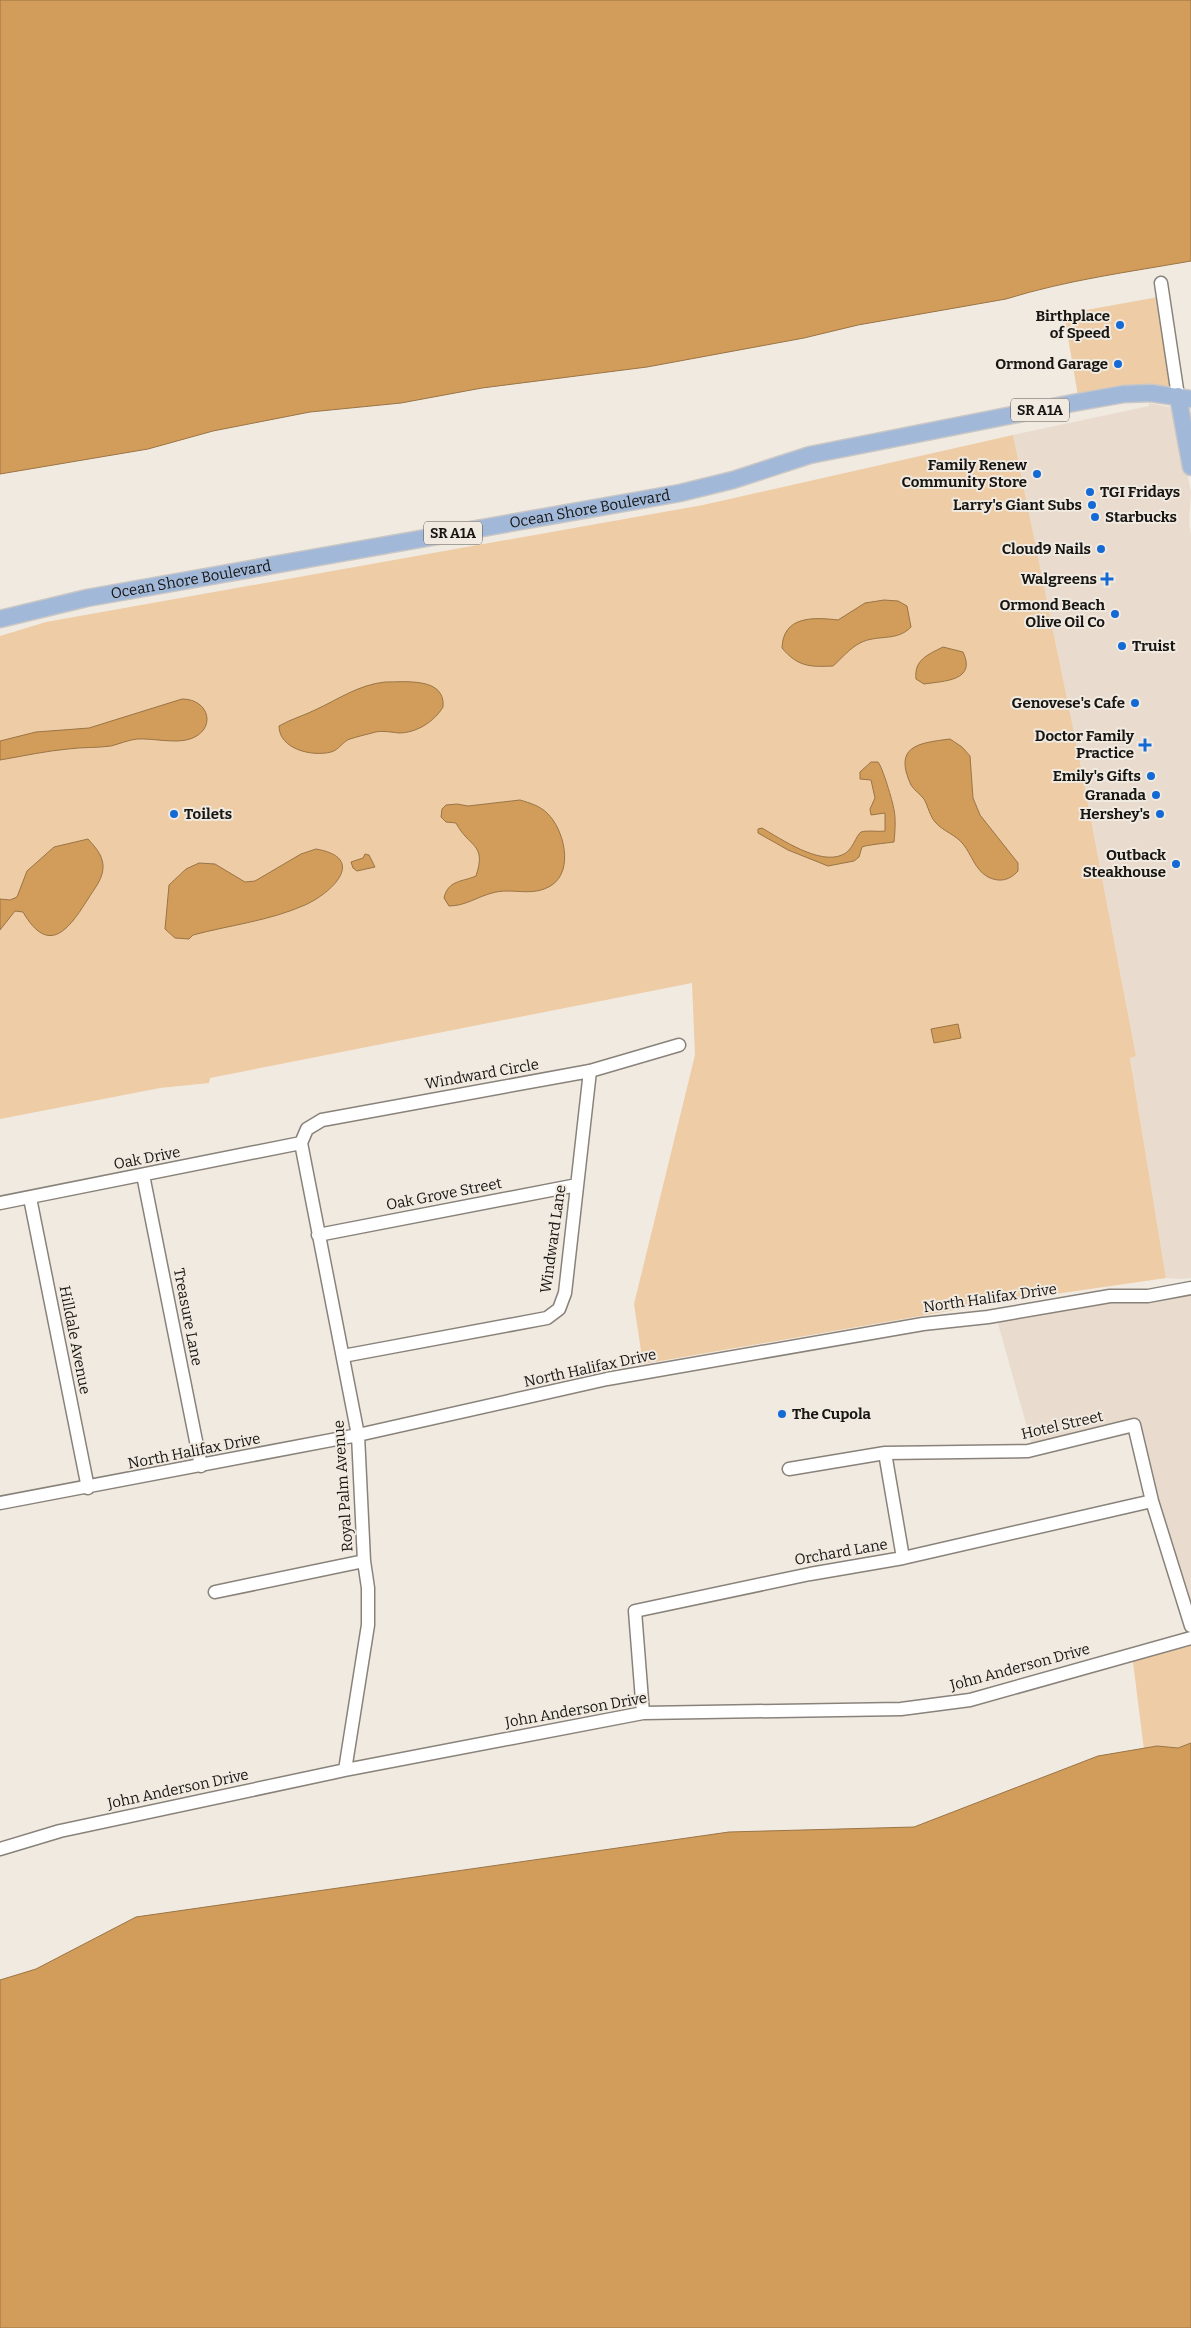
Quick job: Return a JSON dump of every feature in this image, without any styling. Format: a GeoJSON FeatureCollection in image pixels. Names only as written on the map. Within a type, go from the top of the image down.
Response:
{"type":"FeatureCollection","features":[{"type":"Feature","properties":{"kind":"main road","name":"Ocean Shore Boulevard"},"geometry":{"type":"LineString","coordinates":[[0,619],[87,598],[680,493],[733,480],[810,455],[1073,403],[1124,394],[1151,393],[1184,398]]}},
{"type":"Feature","properties":{"kind":"main road"},"geometry":{"type":"LineString","coordinates":[[1184,398],[1191,467]]}},
{"type":"Feature","properties":{"kind":"street"},"geometry":{"type":"LineString","coordinates":[[1161,283],[1184,398]]}},
{"type":"Feature","properties":{"kind":"street","name":"Windward Circle"},"geometry":{"type":"LineString","coordinates":[[300,1143],[307,1129],[322,1120],[590,1071],[678,1045]]}},
{"type":"Feature","properties":{"kind":"street","name":"Windward Lane"},"geometry":{"type":"LineString","coordinates":[[343,1356],[547,1318],[559,1309],[565,1293],[590,1071]]}},
{"type":"Feature","properties":{"kind":"street","name":"Oak Drive"},"geometry":{"type":"LineString","coordinates":[[0,1203],[300,1143]]}},
{"type":"Feature","properties":{"kind":"street","name":"Royal Palm Avenue"},"geometry":{"type":"LineString","coordinates":[[300,1143],[358,1435],[364,1561],[368,1588],[368,1625],[344,1770]]}},
{"type":"Feature","properties":{"kind":"street","name":"Treasure Lane"},"geometry":{"type":"LineString","coordinates":[[143,1175],[201,1466]]}},
{"type":"Feature","properties":{"kind":"street","name":"Oak Grove Street"},"geometry":{"type":"LineString","coordinates":[[318,1235],[577,1185]]}},
{"type":"Feature","properties":{"kind":"street","name":"Hilldale Avenue"},"geometry":{"type":"LineString","coordinates":[[30,1198],[88,1488]]}},
{"type":"Feature","properties":{"kind":"street","name":"North Halifax Drive"},"geometry":{"type":"LineString","coordinates":[[0,1504],[358,1435],[607,1379],[923,1324],[988,1317],[1110,1296],[1148,1296],[1191,1288]]}},
{"type":"Feature","properties":{"kind":"street","name":"Hotel Street"},"geometry":{"type":"LineString","coordinates":[[789,1469],[885,1453],[1028,1451],[1134,1425],[1152,1501],[1191,1626]]}},
{"type":"Feature","properties":{"kind":"street"},"geometry":{"type":"LineString","coordinates":[[885,1453],[903,1558]]}},
{"type":"Feature","properties":{"kind":"street","name":"Orchard Lane"},"geometry":{"type":"LineString","coordinates":[[643,1713],[635,1611],[810,1574],[903,1558],[1152,1501]]}},
{"type":"Feature","properties":{"kind":"street"},"geometry":{"type":"LineString","coordinates":[[215,1592],[364,1561]]}},
{"type":"Feature","properties":{"kind":"street","name":"John Anderson Drive"},"geometry":{"type":"LineString","coordinates":[[0,1850],[60,1831],[344,1770],[643,1713],[901,1709],[970,1700],[1191,1638]]}},
{"type":"Feature","properties":{"kind":"shaded area"},"geometry":{"type":"Polygon","coordinates":[[[0,0],[1191,0],[1191,261],[1098,277],[1006,299],[858,325],[804,338],[647,367],[482,388],[401,403],[310,412],[213,431],[148,449],[0,474],[0,0]]]}},
{"type":"Feature","properties":{"kind":"shaded area"},"geometry":{"type":"Polygon","coordinates":[[[1164,296],[1178,396],[1079,402],[1064,314],[1164,296]]]}},
{"type":"Feature","properties":{"kind":"shaded area"},"geometry":{"type":"Polygon","coordinates":[[[1149,403],[1174,408],[1191,492],[1189,524],[1191,535],[1191,1278],[1183,1279],[1166,1278],[1130,1057],[1136,1056],[1079,757],[1013,435],[1149,406],[1149,403]]]}},
{"type":"Feature","properties":{"kind":"shaded area"},"geometry":{"type":"Polygon","coordinates":[[[1013,435],[1079,757],[1136,1056],[1130,1058],[1166,1278],[1001,1302],[643,1364],[634,1304],[695,1055],[692,983],[210,1078],[209,1083],[160,1088],[0,1119],[0,636],[46,622],[703,505],[1013,435]]]}},
{"type":"Feature","properties":{"kind":"shaded area"},"geometry":{"type":"Polygon","coordinates":[[[884,600],[898,601],[907,606],[911,627],[900,635],[866,640],[856,645],[833,666],[811,666],[799,662],[782,648],[784,637],[794,624],[810,619],[838,620],[865,603],[884,600]]]}},
{"type":"Feature","properties":{"kind":"shaded area"},"geometry":{"type":"Polygon","coordinates":[[[943,647],[963,652],[966,669],[962,674],[949,680],[924,684],[916,679],[919,663],[943,647]]]}},
{"type":"Feature","properties":{"kind":"shaded area"},"geometry":{"type":"Polygon","coordinates":[[[385,682],[413,682],[431,686],[438,690],[442,697],[443,707],[430,722],[418,729],[399,733],[378,732],[360,736],[348,740],[331,752],[315,753],[298,750],[290,746],[280,734],[279,726],[283,724],[357,689],[385,682]]]}},
{"type":"Feature","properties":{"kind":"shaded area"},"geometry":{"type":"Polygon","coordinates":[[[182,699],[191,700],[199,704],[207,716],[204,729],[199,735],[190,739],[178,741],[137,739],[111,746],[43,752],[0,760],[0,741],[36,732],[89,728],[182,699]]]}},
{"type":"Feature","properties":{"kind":"shaded area"},"geometry":{"type":"Polygon","coordinates":[[[950,739],[962,747],[970,756],[973,798],[980,815],[1018,863],[1018,871],[1012,877],[997,880],[984,874],[960,841],[934,821],[924,799],[911,785],[906,772],[905,762],[907,754],[919,745],[950,739]]]}},
{"type":"Feature","properties":{"kind":"shaded area"},"geometry":{"type":"Polygon","coordinates":[[[871,762],[878,762],[880,765],[890,792],[895,817],[894,842],[862,847],[859,857],[854,861],[828,866],[788,850],[758,833],[758,829],[762,828],[812,854],[822,857],[833,857],[846,853],[861,832],[885,831],[885,813],[871,815],[870,809],[875,798],[871,780],[860,779],[860,772],[871,762]]]}},
{"type":"Feature","properties":{"kind":"shaded area"},"geometry":{"type":"Polygon","coordinates":[[[520,800],[535,805],[547,813],[558,829],[562,839],[565,860],[559,878],[545,889],[530,892],[500,891],[460,905],[449,906],[444,898],[446,892],[452,885],[476,876],[479,857],[475,846],[456,823],[446,822],[441,817],[442,809],[446,805],[468,806],[520,800]]]}},
{"type":"Feature","properties":{"kind":"shaded area"},"geometry":{"type":"Polygon","coordinates":[[[88,839],[101,857],[103,870],[98,883],[81,910],[66,928],[58,934],[50,936],[41,933],[32,926],[23,912],[15,911],[0,930],[0,899],[10,900],[17,897],[27,871],[54,847],[88,839]]]}},
{"type":"Feature","properties":{"kind":"shaded area"},"geometry":{"type":"Polygon","coordinates":[[[316,849],[332,853],[340,860],[342,868],[340,876],[334,884],[315,900],[278,915],[193,935],[189,939],[175,938],[165,929],[169,885],[186,869],[199,863],[215,864],[245,882],[255,881],[301,854],[316,849]]]}},
{"type":"Feature","properties":{"kind":"shaded area"},"geometry":{"type":"Polygon","coordinates":[[[365,854],[369,855],[375,867],[357,871],[353,868],[351,862],[363,858],[365,854]]]}},
{"type":"Feature","properties":{"kind":"shaded area"},"geometry":{"type":"Polygon","coordinates":[[[958,1024],[961,1038],[934,1043],[931,1029],[958,1024]]]}},
{"type":"Feature","properties":{"kind":"shaded area"},"geometry":{"type":"Polygon","coordinates":[[[1191,1293],[1191,1607],[1159,1505],[1138,1420],[1032,1445],[997,1320],[1111,1301],[1191,1293]]]}},
{"type":"Feature","properties":{"kind":"shaded area"},"geometry":{"type":"Polygon","coordinates":[[[1191,1638],[1191,1743],[1174,1748],[1151,1748],[1144,1750],[1132,1654],[1191,1638]]]}},
{"type":"Feature","properties":{"kind":"shaded area"},"geometry":{"type":"Polygon","coordinates":[[[1191,1743],[1191,2328],[0,2328],[0,1980],[36,1969],[136,1917],[729,1832],[914,1827],[1098,1756],[1157,1746],[1178,1748],[1191,1743]]]}},
{"type":"Feature","properties":{"kind":"place","name":"Birthplace of Speed"},"geometry":{"type":"Point","coordinates":[1120,325]}},
{"type":"Feature","properties":{"kind":"place","name":"Ormond Garage"},"geometry":{"type":"Point","coordinates":[1118,364]}},
{"type":"Feature","properties":{"kind":"place","name":"Family Renew Community Store"},"geometry":{"type":"Point","coordinates":[1037,474]}},
{"type":"Feature","properties":{"kind":"place","name":"TGI Fridays"},"geometry":{"type":"Point","coordinates":[1090,492]}},
{"type":"Feature","properties":{"kind":"place","name":"Larry's Giant Subs"},"geometry":{"type":"Point","coordinates":[1092,505]}},
{"type":"Feature","properties":{"kind":"place","name":"Starbucks"},"geometry":{"type":"Point","coordinates":[1095,517]}},
{"type":"Feature","properties":{"kind":"place","name":"Cloud9 Nails"},"geometry":{"type":"Point","coordinates":[1101,549]}},
{"type":"Feature","properties":{"kind":"place","name":"Walgreens"},"geometry":{"type":"Point","coordinates":[1107,579]}},
{"type":"Feature","properties":{"kind":"place","name":"Ormond Beach Olive Oil Co"},"geometry":{"type":"Point","coordinates":[1115,614]}},
{"type":"Feature","properties":{"kind":"place","name":"Truist"},"geometry":{"type":"Point","coordinates":[1122,646]}},
{"type":"Feature","properties":{"kind":"place","name":"Genovese's Cafe"},"geometry":{"type":"Point","coordinates":[1135,703]}},
{"type":"Feature","properties":{"kind":"place","name":"Doctor Family Practice"},"geometry":{"type":"Point","coordinates":[1145,745]}},
{"type":"Feature","properties":{"kind":"place","name":"Emily's Gifts"},"geometry":{"type":"Point","coordinates":[1151,776]}},
{"type":"Feature","properties":{"kind":"place","name":"Granada"},"geometry":{"type":"Point","coordinates":[1156,795]}},
{"type":"Feature","properties":{"kind":"place","name":"Toilets"},"geometry":{"type":"Point","coordinates":[174,814]}},
{"type":"Feature","properties":{"kind":"place","name":"Hershey's"},"geometry":{"type":"Point","coordinates":[1160,814]}},
{"type":"Feature","properties":{"kind":"place","name":"Outback Steakhouse"},"geometry":{"type":"Point","coordinates":[1176,864]}},
{"type":"Feature","properties":{"kind":"place","name":"The Cupola"},"geometry":{"type":"Point","coordinates":[782,1414]}}]}
